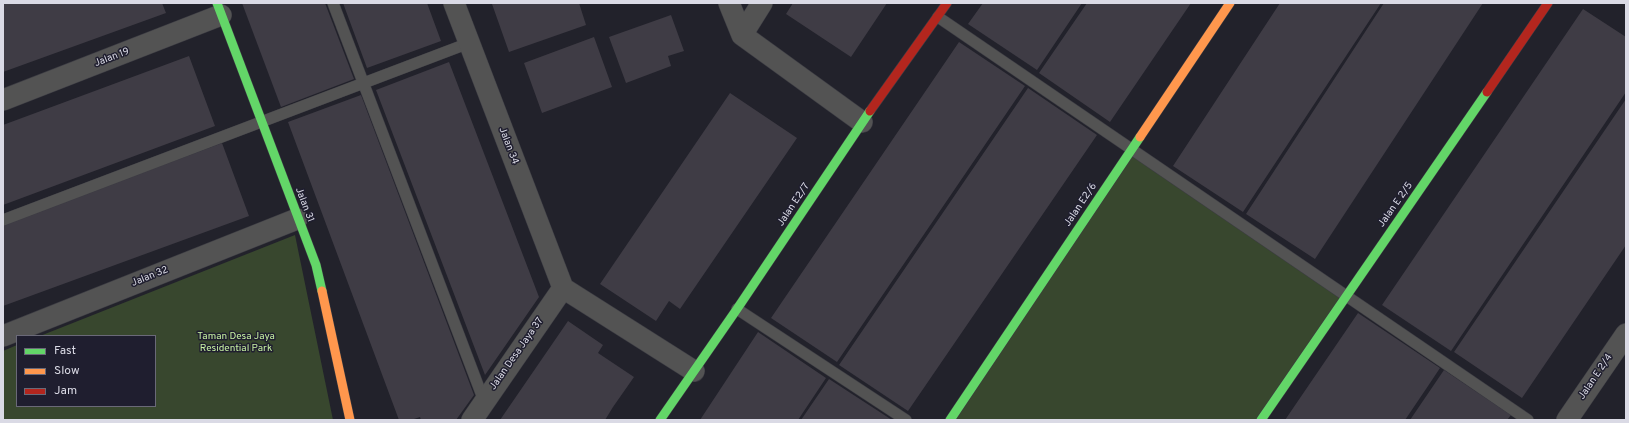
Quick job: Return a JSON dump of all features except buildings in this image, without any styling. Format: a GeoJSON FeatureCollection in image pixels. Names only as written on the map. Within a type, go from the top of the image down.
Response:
{"type":"FeatureCollection","features":[{"type":"Feature","properties":{"kind":"street","name":"Jalan 34"},"geometry":{"type":"LineString","coordinates":[[454,3],[563,288]]}},
{"type":"Feature","properties":{"kind":"street"},"geometry":{"type":"LineString","coordinates":[[729,3],[742,35],[862,122]]}},
{"type":"Feature","properties":{"kind":"street"},"geometry":{"type":"LineString","coordinates":[[742,35],[762,3]]}},
{"type":"Feature","properties":{"kind":"street","name":"Jalan E2/7"},"geometry":{"type":"LineString","coordinates":[[660,420],[737,309],[862,122],[947,3]]}},
{"type":"Feature","properties":{"kind":"street","name":"Jalan E2/6"},"geometry":{"type":"LineString","coordinates":[[950,420],[1230,3]]}},
{"type":"Feature","properties":{"kind":"street","name":"Jalan E 2/5"},"geometry":{"type":"LineString","coordinates":[[1261,420],[1548,3]]}},
{"type":"Feature","properties":{"kind":"street","name":"Jalan 19"},"geometry":{"type":"LineString","coordinates":[[3,100],[219,9]]}},
{"type":"Feature","properties":{"kind":"street","name":"Jalan 31"},"geometry":{"type":"LineString","coordinates":[[219,9],[316,265],[325,300],[350,420]]}},
{"type":"Feature","properties":{"kind":"street","name":"Jalan 32"},"geometry":{"type":"LineString","coordinates":[[3,336],[298,219]]}},
{"type":"Feature","properties":{"kind":"street"},"geometry":{"type":"LineString","coordinates":[[563,288],[694,371]]}},
{"type":"Feature","properties":{"kind":"street","name":"Jalan Desa Jaya 37"},"geometry":{"type":"LineString","coordinates":[[472,420],[563,288]]}},
{"type":"Feature","properties":{"kind":"street","name":"Jalan E 2/4"},"geometry":{"type":"LineString","coordinates":[[1567,420],[1626,334]]}},
{"type":"Feature","properties":{"kind":"lane"},"geometry":{"type":"LineString","coordinates":[[333,3],[484,401]]}},
{"type":"Feature","properties":{"kind":"lane"},"geometry":{"type":"LineString","coordinates":[[938,17],[1528,420]]}},
{"type":"Feature","properties":{"kind":"lane"},"geometry":{"type":"LineString","coordinates":[[3,220],[469,43]]}},
{"type":"Feature","properties":{"kind":"lane"},"geometry":{"type":"LineString","coordinates":[[737,309],[906,420]]}},
{"type":"Feature","properties":{"kind":"green space"},"geometry":{"type":"Polygon","coordinates":[[[1132,150],[1346,296],[1261,420],[950,420],[1132,150]]]}},
{"type":"Feature","properties":{"kind":"green space","name":"Taman Desa Jaya Residential Park"},"geometry":{"type":"Polygon","coordinates":[[[295,235],[333,420],[3,420],[3,351],[16,345],[16,407],[156,407],[156,335],[43,335],[295,235]]]}},
{"type":"Feature","properties":{"kind":"traffic: fast"},"geometry":{"type":"LineString","coordinates":[[217,3],[316,265],[322,291]]}},
{"type":"Feature","properties":{"kind":"traffic: fast"},"geometry":{"type":"LineString","coordinates":[[1261,420],[1487,92]]}},
{"type":"Feature","properties":{"kind":"traffic: fast"},"geometry":{"type":"LineString","coordinates":[[660,420],[737,309],[870,111]]}},
{"type":"Feature","properties":{"kind":"traffic: fast"},"geometry":{"type":"LineString","coordinates":[[950,420],[1140,137]]}},
{"type":"Feature","properties":{"kind":"traffic: slow"},"geometry":{"type":"LineString","coordinates":[[1140,137],[1230,3]]}},
{"type":"Feature","properties":{"kind":"traffic: slow"},"geometry":{"type":"LineString","coordinates":[[322,291],[350,420]]}},
{"type":"Feature","properties":{"kind":"traffic: jam"},"geometry":{"type":"LineString","coordinates":[[870,111],[947,3]]}},
{"type":"Feature","properties":{"kind":"traffic: jam"},"geometry":{"type":"LineString","coordinates":[[1487,92],[1548,3]]}}]}
